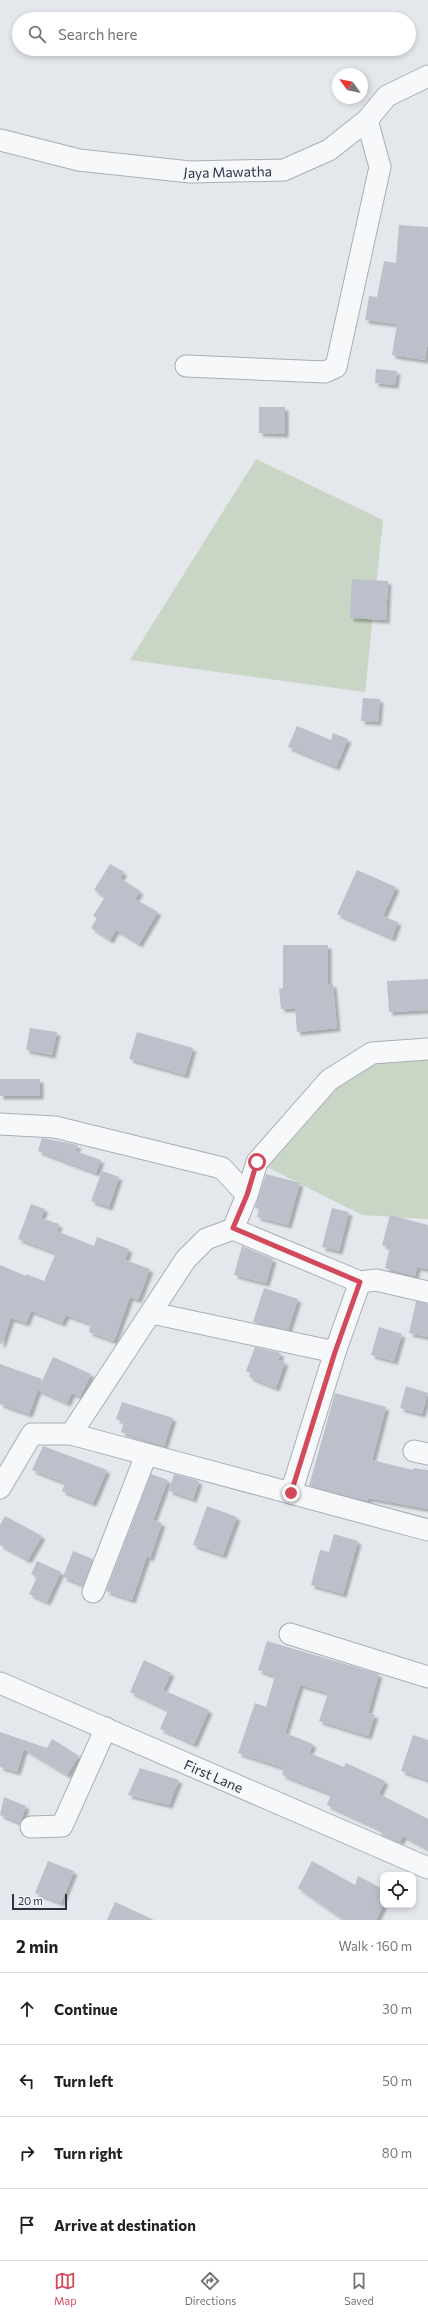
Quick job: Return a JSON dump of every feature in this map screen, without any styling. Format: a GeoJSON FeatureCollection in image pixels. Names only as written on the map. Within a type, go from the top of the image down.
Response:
{"type":"FeatureCollection","features":[{"type":"Feature","properties":{"kind":"street","name":"Jaya Mawatha"},"geometry":{"type":"LineString","coordinates":[[0,140],[79,160],[190,172],[284,170],[329,150],[367,120],[387,96],[428,76]]}},
{"type":"Feature","properties":{"kind":"street"},"geometry":{"type":"LineString","coordinates":[[186,366],[325,372],[336,367],[380,167],[367,120]]}},
{"type":"Feature","properties":{"kind":"street"},"geometry":{"type":"LineString","coordinates":[[71,1434],[191,1254],[206,1239],[233,1228],[247,1195],[257,1162],[329,1080],[372,1053],[428,1049]]}},
{"type":"Feature","properties":{"kind":"street"},"geometry":{"type":"LineString","coordinates":[[0,1124],[55,1127],[222,1168],[247,1195]]}},
{"type":"Feature","properties":{"kind":"street"},"geometry":{"type":"LineString","coordinates":[[233,1228],[360,1282],[376,1280],[428,1292]]}},
{"type":"Feature","properties":{"kind":"street"},"geometry":{"type":"LineString","coordinates":[[291,1493],[335,1352],[360,1282]]}},
{"type":"Feature","properties":{"kind":"street"},"geometry":{"type":"LineString","coordinates":[[152,1313],[335,1352]]}},
{"type":"Feature","properties":{"kind":"street"},"geometry":{"type":"LineString","coordinates":[[0,1488],[32,1434],[71,1434],[428,1530]]}},
{"type":"Feature","properties":{"kind":"street"},"geometry":{"type":"LineString","coordinates":[[93,1592],[146,1455]]}},
{"type":"Feature","properties":{"kind":"street"},"geometry":{"type":"LineString","coordinates":[[290,1634],[428,1677]]}},
{"type":"Feature","properties":{"kind":"street","name":"First Lane"},"geometry":{"type":"LineString","coordinates":[[0,1683],[428,1868]]}},
{"type":"Feature","properties":{"kind":"street"},"geometry":{"type":"LineString","coordinates":[[31,1827],[62,1826],[106,1728]]}},
{"type":"Feature","properties":{"kind":"green space"},"geometry":{"type":"Polygon","coordinates":[[[256,459],[383,520],[365,692],[130,660],[256,459]]]}},
{"type":"Feature","properties":{"kind":"green space"},"geometry":{"type":"Polygon","coordinates":[[[428,1052],[428,1219],[362,1215],[257,1162],[372,1053],[428,1052]]]}},
{"type":"Feature","properties":{"kind":"building"},"geometry":{"type":"Polygon","coordinates":[[[399,225],[428,227],[428,341],[425,360],[392,355],[397,324],[365,320],[369,296],[377,297],[384,261],[396,263],[399,225]]]}},
{"type":"Feature","properties":{"kind":"building"},"geometry":{"type":"Polygon","coordinates":[[[376,369],[397,371],[395,385],[375,383],[376,369]]]}},
{"type":"Feature","properties":{"kind":"building"},"geometry":{"type":"Polygon","coordinates":[[[259,407],[285,407],[285,434],[259,433],[259,407]]]}},
{"type":"Feature","properties":{"kind":"building"},"geometry":{"type":"Polygon","coordinates":[[[352,579],[388,581],[386,620],[350,618],[352,579]]]}},
{"type":"Feature","properties":{"kind":"building"},"geometry":{"type":"Polygon","coordinates":[[[363,698],[380,699],[378,722],[361,721],[363,698]]]}},
{"type":"Feature","properties":{"kind":"building"},"geometry":{"type":"Polygon","coordinates":[[[297,726],[331,740],[333,733],[348,739],[336,767],[288,747],[297,726]]]}},
{"type":"Feature","properties":{"kind":"building"},"geometry":{"type":"Polygon","coordinates":[[[110,864],[124,872],[120,878],[140,891],[135,899],[158,912],[139,944],[116,930],[110,940],[91,928],[97,918],[93,916],[105,897],[94,890],[110,864]]]}},
{"type":"Feature","properties":{"kind":"building"},"geometry":{"type":"Polygon","coordinates":[[[357,870],[396,887],[383,916],[398,922],[392,938],[337,914],[357,870]]]}},
{"type":"Feature","properties":{"kind":"building"},"geometry":{"type":"Polygon","coordinates":[[[283,945],[328,945],[328,984],[333,984],[337,1028],[297,1032],[295,1008],[281,1009],[279,989],[283,988],[283,945]]]}},
{"type":"Feature","properties":{"kind":"building"},"geometry":{"type":"Polygon","coordinates":[[[428,979],[428,1010],[389,1012],[387,981],[428,979]]]}},
{"type":"Feature","properties":{"kind":"building"},"geometry":{"type":"Polygon","coordinates":[[[30,1028],[57,1032],[52,1055],[26,1050],[30,1028]]]}},
{"type":"Feature","properties":{"kind":"building"},"geometry":{"type":"Polygon","coordinates":[[[137,1032],[193,1048],[185,1075],[129,1059],[137,1032]]]}},
{"type":"Feature","properties":{"kind":"building"},"geometry":{"type":"Polygon","coordinates":[[[0,1079],[40,1079],[40,1096],[0,1096],[0,1079]]]}},
{"type":"Feature","properties":{"kind":"building"},"geometry":{"type":"Polygon","coordinates":[[[42,1138],[78,1145],[75,1151],[101,1160],[96,1173],[38,1151],[42,1138]]]}},
{"type":"Feature","properties":{"kind":"building"},"geometry":{"type":"Polygon","coordinates":[[[102,1171],[119,1177],[109,1207],[91,1201],[102,1171]]]}},
{"type":"Feature","properties":{"kind":"building"},"geometry":{"type":"Polygon","coordinates":[[[266,1174],[300,1183],[288,1225],[257,1217],[259,1209],[255,1208],[266,1174]]]}},
{"type":"Feature","properties":{"kind":"building"},"geometry":{"type":"Polygon","coordinates":[[[31,1204],[45,1209],[41,1218],[59,1224],[57,1231],[94,1246],[97,1237],[129,1249],[125,1260],[150,1269],[138,1300],[130,1297],[114,1341],[89,1332],[91,1324],[66,1315],[62,1323],[31,1311],[26,1323],[11,1318],[2,1344],[0,1343],[0,1265],[26,1276],[26,1274],[44,1281],[56,1253],[18,1239],[31,1204]]]}},
{"type":"Feature","properties":{"kind":"building"},"geometry":{"type":"Polygon","coordinates":[[[332,1208],[349,1212],[339,1251],[322,1247],[332,1208]]]}},
{"type":"Feature","properties":{"kind":"building"},"geometry":{"type":"Polygon","coordinates":[[[390,1215],[428,1225],[428,1269],[417,1267],[415,1276],[385,1268],[390,1247],[382,1245],[390,1215]]]}},
{"type":"Feature","properties":{"kind":"building"},"geometry":{"type":"Polygon","coordinates":[[[242,1246],[273,1259],[266,1283],[234,1275],[242,1246]]]}},
{"type":"Feature","properties":{"kind":"building"},"geometry":{"type":"Polygon","coordinates":[[[264,1288],[298,1299],[288,1330],[253,1322],[264,1288]]]}},
{"type":"Feature","properties":{"kind":"building"},"geometry":{"type":"Polygon","coordinates":[[[416,1301],[428,1304],[428,1337],[409,1333],[416,1301]]]}},
{"type":"Feature","properties":{"kind":"building"},"geometry":{"type":"Polygon","coordinates":[[[379,1327],[402,1334],[394,1361],[371,1355],[379,1327]]]}},
{"type":"Feature","properties":{"kind":"building"},"geometry":{"type":"Polygon","coordinates":[[[255,1347],[281,1353],[278,1360],[285,1362],[276,1388],[249,1377],[251,1373],[246,1371],[255,1347]]]}},
{"type":"Feature","properties":{"kind":"building"},"geometry":{"type":"Polygon","coordinates":[[[53,1357],[91,1374],[80,1397],[72,1393],[67,1403],[38,1390],[53,1357]]]}},
{"type":"Feature","properties":{"kind":"building"},"geometry":{"type":"Polygon","coordinates":[[[0,1364],[42,1379],[29,1414],[0,1404],[0,1364]]]}},
{"type":"Feature","properties":{"kind":"building"},"geometry":{"type":"Polygon","coordinates":[[[406,1386],[428,1393],[422,1414],[400,1408],[406,1386]]]}},
{"type":"Feature","properties":{"kind":"building"},"geometry":{"type":"Polygon","coordinates":[[[335,1393],[386,1407],[372,1460],[413,1470],[413,1468],[428,1470],[428,1509],[368,1498],[368,1501],[309,1486],[335,1393]]]}},
{"type":"Feature","properties":{"kind":"building"},"geometry":{"type":"Polygon","coordinates":[[[122,1402],[173,1418],[164,1446],[121,1432],[124,1422],[116,1419],[122,1402]]]}},
{"type":"Feature","properties":{"kind":"building"},"geometry":{"type":"Polygon","coordinates":[[[43,1446],[107,1470],[93,1503],[62,1491],[65,1483],[32,1470],[43,1446]]]}},
{"type":"Feature","properties":{"kind":"building"},"geometry":{"type":"Polygon","coordinates":[[[151,1474],[168,1480],[153,1520],[162,1523],[150,1558],[147,1556],[132,1600],[106,1591],[151,1474]]]}},
{"type":"Feature","properties":{"kind":"building"},"geometry":{"type":"Polygon","coordinates":[[[174,1474],[199,1481],[193,1499],[169,1491],[174,1474]]]}},
{"type":"Feature","properties":{"kind":"building"},"geometry":{"type":"Polygon","coordinates":[[[207,1506],[237,1517],[223,1555],[193,1545],[207,1506]]]}},
{"type":"Feature","properties":{"kind":"building"},"geometry":{"type":"Polygon","coordinates":[[[5,1516],[42,1536],[28,1560],[0,1545],[0,1525],[5,1516]]]}},
{"type":"Feature","properties":{"kind":"building"},"geometry":{"type":"Polygon","coordinates":[[[334,1534],[358,1541],[343,1594],[311,1585],[320,1550],[329,1552],[334,1534]]]}},
{"type":"Feature","properties":{"kind":"building"},"geometry":{"type":"Polygon","coordinates":[[[73,1551],[93,1559],[83,1585],[63,1577],[73,1551]]]}},
{"type":"Feature","properties":{"kind":"building"},"geometry":{"type":"Polygon","coordinates":[[[37,1561],[61,1572],[47,1602],[29,1594],[37,1577],[31,1574],[37,1561]]]}},
{"type":"Feature","properties":{"kind":"building"},"geometry":{"type":"Polygon","coordinates":[[[267,1641],[379,1674],[368,1713],[375,1715],[368,1736],[319,1721],[328,1693],[300,1685],[285,1733],[313,1744],[309,1753],[344,1767],[346,1763],[385,1781],[379,1794],[428,1819],[428,1849],[403,1836],[400,1842],[378,1831],[379,1829],[327,1805],[331,1794],[282,1775],[284,1768],[238,1753],[255,1703],[266,1707],[275,1676],[258,1670],[267,1641]]]}},
{"type":"Feature","properties":{"kind":"building"},"geometry":{"type":"Polygon","coordinates":[[[144,1660],[171,1673],[163,1690],[209,1710],[194,1744],[160,1729],[168,1710],[130,1692],[144,1660]]]}},
{"type":"Feature","properties":{"kind":"building"},"geometry":{"type":"Polygon","coordinates":[[[0,1732],[47,1748],[52,1739],[79,1756],[67,1775],[24,1749],[17,1772],[0,1767],[0,1732]]]}},
{"type":"Feature","properties":{"kind":"building"},"geometry":{"type":"Polygon","coordinates":[[[413,1735],[428,1740],[428,1780],[401,1771],[413,1735]]]}},
{"type":"Feature","properties":{"kind":"building"},"geometry":{"type":"Polygon","coordinates":[[[140,1768],[179,1780],[169,1805],[128,1795],[140,1768]]]}},
{"type":"Feature","properties":{"kind":"building"},"geometry":{"type":"Polygon","coordinates":[[[4,1797],[26,1806],[20,1823],[0,1815],[4,1797]]]}},
{"type":"Feature","properties":{"kind":"building"},"geometry":{"type":"Polygon","coordinates":[[[48,1861],[74,1871],[61,1903],[35,1893],[48,1861]]]}},
{"type":"Feature","properties":{"kind":"building"},"geometry":{"type":"Polygon","coordinates":[[[312,1861],[355,1885],[358,1876],[380,1887],[380,1908],[382,1908],[376,1920],[344,1920],[298,1888],[312,1861]]]}},
{"type":"Feature","properties":{"kind":"building"},"geometry":{"type":"Polygon","coordinates":[[[115,1902],[154,1920],[107,1920],[115,1902]]]}},
{"type":"Feature","properties":{"kind":"route"},"geometry":{"type":"LineString","coordinates":[[257,1162],[247,1195],[233,1228],[360,1282],[335,1352],[291,1493]]}}]}
